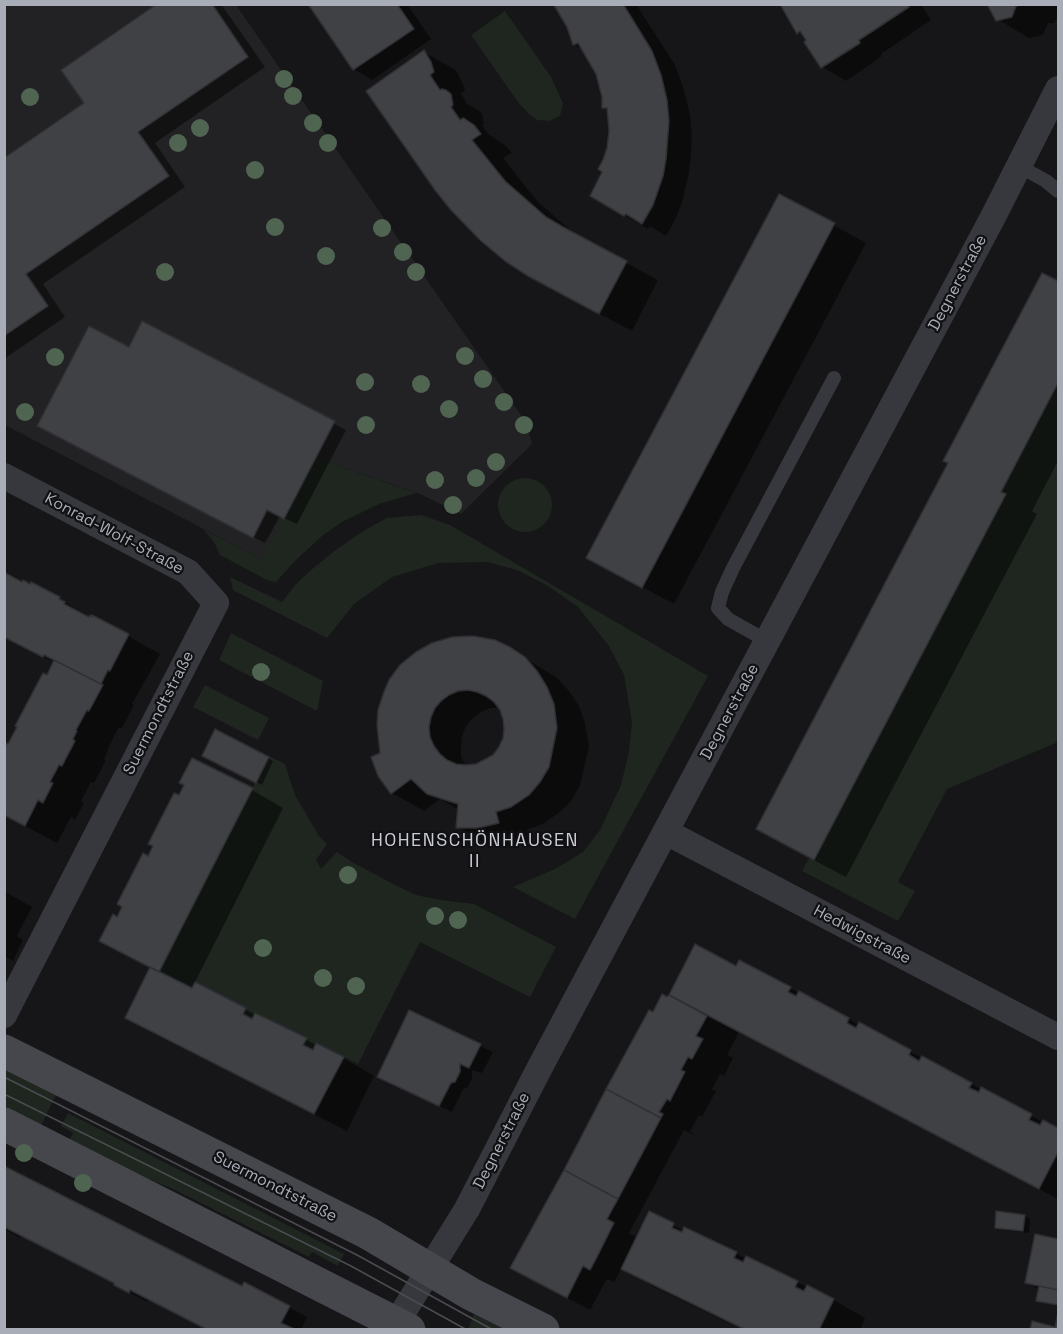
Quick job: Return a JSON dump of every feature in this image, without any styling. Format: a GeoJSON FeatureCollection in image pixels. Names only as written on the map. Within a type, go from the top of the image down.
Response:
{"type":"FeatureCollection","features":[{"type":"Feature","properties":{"kind":"main road","name":"Suermondtstraße"},"geometry":{"type":"LineString","coordinates":[[4,1051],[368,1233],[481,1299],[543,1329]]}},
{"type":"Feature","properties":{"kind":"main road"},"geometry":{"type":"LineString","coordinates":[[4,1124],[399,1327]]}},
{"type":"Feature","properties":{"kind":"street","name":"Degnerstraße"},"geometry":{"type":"LineString","coordinates":[[399,1327],[429,1270],[467,1209],[1059,89]]}},
{"type":"Feature","properties":{"kind":"street","name":"Konrad-Wolf-Straße"},"geometry":{"type":"LineString","coordinates":[[4,476],[188,572],[216,603]]}},
{"type":"Feature","properties":{"kind":"street","name":"Suermondtstraße"},"geometry":{"type":"LineString","coordinates":[[4,1015],[216,603]]}},
{"type":"Feature","properties":{"kind":"street","name":"Hedwigstraße"},"geometry":{"type":"LineString","coordinates":[[666,832],[1059,1038]]}},
{"type":"Feature","properties":{"kind":"lane"},"geometry":{"type":"LineString","coordinates":[[1019,166],[1059,191]]}},
{"type":"Feature","properties":{"kind":"lane"},"geometry":{"type":"LineString","coordinates":[[767,641],[728,619],[718,608],[722,592],[738,557],[834,378]]}},
{"type":"Feature","properties":{"kind":"shaded area"},"geometry":{"type":"Polygon","coordinates":[[[4,5],[236,5],[527,424],[532,444],[461,514],[420,494],[339,466],[280,569],[5,425],[4,5]]]}},
{"type":"Feature","properties":{"kind":"shaded area"},"geometry":{"type":"Polygon","coordinates":[[[505,11],[551,77],[563,103],[560,116],[549,121],[537,120],[529,114],[471,35],[505,11]]]}},
{"type":"Feature","properties":{"kind":"shaded area"},"geometry":{"type":"Polygon","coordinates":[[[1058,383],[1058,742],[947,789],[898,882],[915,891],[898,921],[802,871],[810,857],[814,859],[1006,495],[1001,492],[1058,383]]]}},
{"type":"Feature","properties":{"kind":"shaded area"},"geometry":{"type":"Polygon","coordinates":[[[316,458],[416,493],[379,504],[342,522],[322,536],[276,582],[269,581],[220,555],[214,542],[203,529],[261,559],[316,458]]]}},
{"type":"Feature","properties":{"kind":"shaded area"},"geometry":{"type":"Polygon","coordinates":[[[525,478],[535,480],[544,486],[550,495],[552,505],[550,515],[544,524],[535,530],[525,532],[515,530],[506,524],[500,515],[498,505],[500,495],[506,486],[515,480],[525,478]]]}},
{"type":"Feature","properties":{"kind":"shaded area"},"geometry":{"type":"Polygon","coordinates":[[[421,515],[450,525],[708,676],[575,919],[513,887],[555,869],[583,852],[600,830],[621,785],[629,752],[632,722],[624,675],[609,646],[578,607],[548,586],[517,570],[487,562],[438,563],[392,577],[354,604],[327,638],[233,590],[230,577],[282,602],[311,570],[365,530],[387,518],[421,515]]]}},
{"type":"Feature","properties":{"kind":"shaded area"},"geometry":{"type":"Polygon","coordinates":[[[231,633],[323,681],[317,711],[219,660],[231,633]]]}},
{"type":"Feature","properties":{"kind":"shaded area"},"geometry":{"type":"Polygon","coordinates":[[[205,685],[269,718],[258,740],[193,707],[205,685]]]}},
{"type":"Feature","properties":{"kind":"shaded area"},"geometry":{"type":"Polygon","coordinates":[[[269,756],[285,764],[295,795],[319,836],[327,844],[316,860],[321,869],[337,852],[416,895],[474,904],[556,947],[530,997],[420,942],[358,1064],[317,1043],[313,1050],[303,1045],[306,1038],[256,1013],[252,1019],[243,1014],[246,1008],[195,983],[192,988],[159,972],[269,756]]]}},
{"type":"Feature","properties":{"kind":"shaded area"},"geometry":{"type":"Polygon","coordinates":[[[4,1066],[61,1085],[39,1130],[5,1112],[4,1066]]]}},
{"type":"Feature","properties":{"kind":"shaded area"},"geometry":{"type":"Polygon","coordinates":[[[68,1113],[344,1254],[338,1266],[312,1252],[309,1257],[171,1188],[67,1145],[73,1133],[61,1126],[68,1113]]]}},
{"type":"Feature","properties":{"kind":"shaded area"},"geometry":{"type":"Polygon","coordinates":[[[474,1314],[504,1329],[468,1329],[474,1314]]]}},
{"type":"Feature","properties":{"kind":"building"},"geometry":{"type":"Polygon","coordinates":[[[157,4],[212,4],[248,57],[138,132],[169,176],[26,274],[48,306],[4,336],[4,158],[84,103],[61,70],[157,4]]]}},
{"type":"Feature","properties":{"kind":"building"},"geometry":{"type":"Polygon","coordinates":[[[308,4],[397,4],[414,29],[353,70],[308,4]]]}},
{"type":"Feature","properties":{"kind":"building"},"geometry":{"type":"Polygon","coordinates":[[[623,4],[652,51],[661,75],[669,121],[663,176],[653,205],[642,224],[590,196],[602,172],[598,169],[607,148],[609,131],[607,108],[602,108],[602,97],[596,74],[578,43],[573,45],[567,27],[554,5],[623,4]]]}},
{"type":"Feature","properties":{"kind":"building"},"geometry":{"type":"Polygon","coordinates":[[[780,4],[908,4],[909,7],[821,68],[804,42],[806,40],[800,31],[797,34],[780,4]]]}},
{"type":"Feature","properties":{"kind":"building"},"geometry":{"type":"Polygon","coordinates":[[[987,4],[1023,4],[1016,6],[1012,17],[996,21],[987,4]]]}},
{"type":"Feature","properties":{"kind":"building"},"geometry":{"type":"Polygon","coordinates":[[[424,50],[434,72],[430,75],[440,90],[446,90],[451,94],[453,105],[451,107],[460,120],[463,118],[474,125],[481,134],[472,140],[505,181],[546,217],[627,261],[599,314],[528,276],[480,240],[435,190],[366,91],[424,50]]]}},
{"type":"Feature","properties":{"kind":"building"},"geometry":{"type":"Polygon","coordinates":[[[779,194],[835,223],[642,588],[586,558],[779,194]]]}},
{"type":"Feature","properties":{"kind":"building"},"geometry":{"type":"Polygon","coordinates":[[[1042,273],[1058,281],[1058,383],[1001,492],[1006,494],[814,860],[756,829],[948,463],[943,461],[1042,273]]]}},
{"type":"Feature","properties":{"kind":"building"},"geometry":{"type":"Polygon","coordinates":[[[142,321],[335,421],[284,519],[267,510],[253,538],[37,426],[89,326],[129,347],[142,321]]]}},
{"type":"Feature","properties":{"kind":"building"},"geometry":{"type":"Polygon","coordinates":[[[4,572],[22,582],[23,580],[30,584],[31,582],[60,597],[59,599],[65,602],[64,604],[129,634],[101,684],[4,637],[4,572]]]}},
{"type":"Feature","properties":{"kind":"building"},"geometry":{"type":"Polygon","coordinates":[[[473,636],[495,640],[510,647],[525,657],[537,671],[554,704],[557,728],[549,767],[540,782],[529,795],[511,807],[496,812],[499,823],[478,828],[456,828],[458,804],[427,794],[411,779],[391,794],[378,776],[371,757],[380,753],[378,710],[389,680],[400,665],[416,652],[432,643],[452,637],[473,636]],[[458,691],[449,695],[435,708],[431,717],[430,737],[434,746],[447,760],[456,764],[476,764],[493,755],[503,738],[503,719],[500,710],[494,702],[477,692],[458,691]]]}},
{"type":"Feature","properties":{"kind":"building"},"geometry":{"type":"Polygon","coordinates":[[[54,660],[103,685],[76,730],[73,739],[75,741],[62,766],[59,765],[50,782],[53,783],[43,803],[38,800],[25,826],[4,815],[4,747],[17,727],[15,726],[43,673],[47,675],[54,660]]]}},
{"type":"Feature","properties":{"kind":"building"},"geometry":{"type":"Polygon","coordinates":[[[215,729],[269,757],[256,783],[202,756],[215,729]]]}},
{"type":"Feature","properties":{"kind":"building"},"geometry":{"type":"Polygon","coordinates":[[[192,758],[253,788],[159,972],[99,941],[113,914],[117,917],[122,907],[117,904],[143,853],[148,856],[153,846],[148,844],[174,793],[179,795],[184,785],[179,783],[192,758]]]}},
{"type":"Feature","properties":{"kind":"building"},"geometry":{"type":"Polygon","coordinates":[[[695,944],[736,966],[739,960],[791,987],[788,992],[796,996],[799,991],[849,1018],[847,1023],[856,1028],[859,1022],[911,1050],[909,1055],[919,1061],[922,1056],[972,1083],[969,1088],[979,1092],[981,1087],[1032,1114],[1029,1120],[1040,1125],[1043,1120],[1058,1128],[1058,1152],[1039,1189],[669,995],[695,944]]]}},
{"type":"Feature","properties":{"kind":"building"},"geometry":{"type":"Polygon","coordinates":[[[150,967],[192,988],[195,982],[246,1008],[243,1014],[252,1019],[255,1013],[307,1038],[303,1045],[313,1050],[316,1043],[344,1057],[314,1114],[125,1018],[150,967]]]}},
{"type":"Feature","properties":{"kind":"building"},"geometry":{"type":"Polygon","coordinates":[[[662,994],[667,997],[669,995],[707,1016],[696,1036],[703,1039],[692,1059],[688,1057],[681,1070],[685,1072],[670,1101],[667,1099],[659,1112],[663,1114],[661,1118],[606,1089],[649,1010],[653,1012],[662,994]]]}},
{"type":"Feature","properties":{"kind":"building"},"geometry":{"type":"Polygon","coordinates":[[[409,1010],[481,1044],[469,1068],[460,1064],[460,1072],[455,1082],[451,1083],[439,1106],[377,1077],[409,1010]]]}},
{"type":"Feature","properties":{"kind":"building"},"geometry":{"type":"Polygon","coordinates":[[[606,1089],[661,1118],[618,1199],[564,1170],[606,1089]]]}},
{"type":"Feature","properties":{"kind":"building"},"geometry":{"type":"Polygon","coordinates":[[[4,1166],[242,1286],[244,1282],[290,1306],[281,1323],[292,1328],[291,1330],[208,1330],[130,1290],[129,1293],[114,1283],[4,1227],[4,1166]]]}},
{"type":"Feature","properties":{"kind":"building"},"geometry":{"type":"Polygon","coordinates":[[[564,1170],[618,1199],[607,1219],[614,1223],[597,1257],[590,1270],[583,1266],[567,1298],[510,1268],[564,1170]]]}},
{"type":"Feature","properties":{"kind":"building"},"geometry":{"type":"Polygon","coordinates":[[[649,1211],[674,1223],[672,1228],[682,1232],[684,1227],[737,1252],[734,1258],[743,1262],[746,1256],[798,1281],[795,1287],[804,1291],[807,1285],[834,1299],[819,1330],[746,1330],[621,1269],[649,1211]]]}},
{"type":"Feature","properties":{"kind":"building"},"geometry":{"type":"Polygon","coordinates":[[[996,1211],[1025,1215],[1023,1231],[995,1228],[996,1211]]]}},
{"type":"Feature","properties":{"kind":"building"},"geometry":{"type":"Polygon","coordinates":[[[1035,1234],[1058,1239],[1058,1290],[1025,1283],[1035,1234]]]}},
{"type":"Feature","properties":{"kind":"building"},"geometry":{"type":"Polygon","coordinates":[[[1039,1286],[1058,1290],[1058,1305],[1036,1301],[1039,1286]]]}},
{"type":"Feature","properties":{"kind":"building"},"geometry":{"type":"Polygon","coordinates":[[[1058,1313],[1058,1330],[1030,1330],[1032,1321],[1055,1327],[1058,1313]]]}},
{"type":"Feature","properties":{"kind":"tram line"},"geometry":{"type":"LineString","coordinates":[[4,1077],[357,1255],[493,1330]]}},
{"type":"Feature","properties":{"kind":"tram line"},"geometry":{"type":"LineString","coordinates":[[4,1094],[351,1266],[467,1330]]}},
{"type":"Feature","properties":{"kind":"district","name":"HOHENSCHÖNHAUSEN II"},"geometry":{"type":"Point","coordinates":[475,851]}}]}
